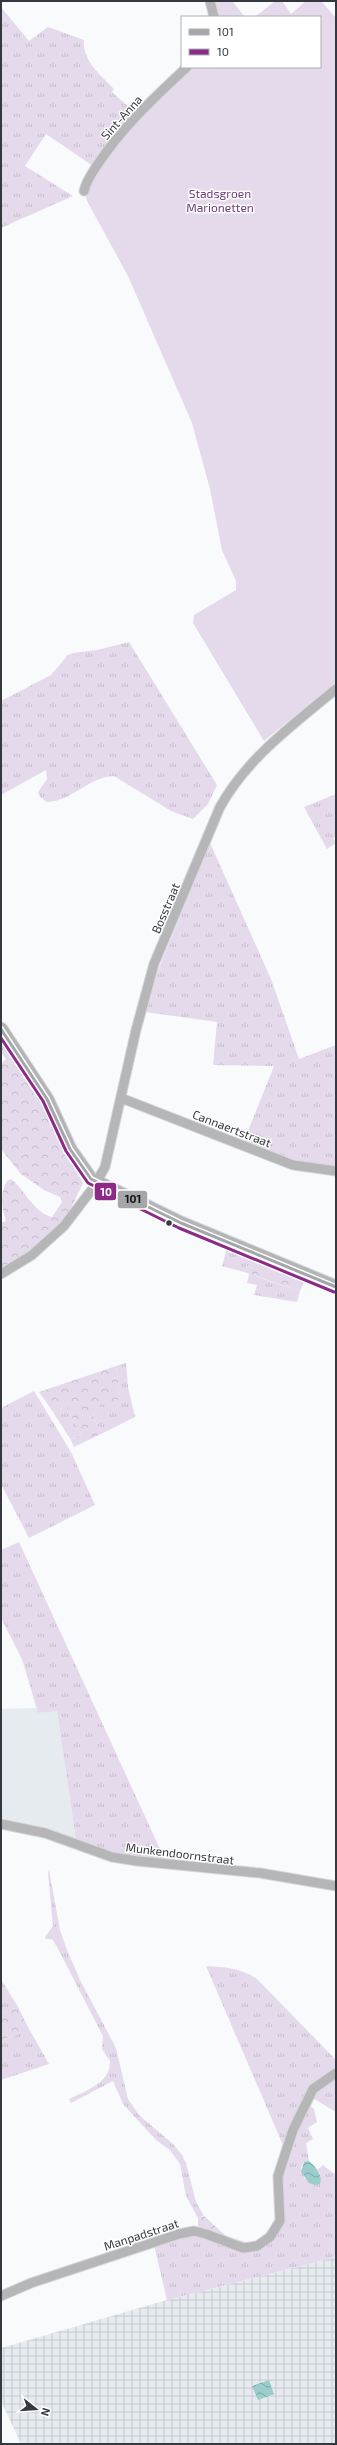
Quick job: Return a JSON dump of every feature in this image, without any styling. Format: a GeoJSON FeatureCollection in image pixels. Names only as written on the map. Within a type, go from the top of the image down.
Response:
{"type":"FeatureCollection","features":[{"type":"Feature","properties":{"kind":"street"},"geometry":{"type":"LineString","coordinates":[[210,1],[214,16]]}},
{"type":"Feature","properties":{"kind":"street","name":"Sint-Anna"},"geometry":{"type":"LineString","coordinates":[[84,191],[85,184],[108,148],[130,120],[186,68]]}},
{"type":"Feature","properties":{"kind":"street","name":"Bosstraat"},"geometry":{"type":"LineString","coordinates":[[1,1274],[32,1255],[48,1243],[64,1226],[105,1167],[137,1025],[154,964],[220,807],[231,787],[265,749],[336,689]]}},
{"type":"Feature","properties":{"kind":"street"},"geometry":{"type":"LineString","coordinates":[[1,1029],[47,1099],[78,1163],[87,1176],[96,1182],[180,1223],[336,1287]]}},
{"type":"Feature","properties":{"kind":"street","name":"Cannaertstraat"},"geometry":{"type":"LineString","coordinates":[[121,1098],[293,1165],[336,1171]]}},
{"type":"Feature","properties":{"kind":"street","name":"Munkendoornstraat"},"geometry":{"type":"LineString","coordinates":[[1,1824],[45,1833],[112,1857],[260,1873],[336,1886]]}},
{"type":"Feature","properties":{"kind":"street","name":"Manpadstraat"},"geometry":{"type":"LineString","coordinates":[[1,2296],[31,2283],[180,2234],[194,2231],[243,2248],[252,2248],[264,2242],[277,2228],[280,2221],[278,2176],[300,2112],[313,2089],[336,2073]]}},
{"type":"Feature","properties":{"kind":"shaded area"},"geometry":{"type":"Polygon","coordinates":[[[37,1708],[39,1713],[57,1710],[76,1840],[48,1828],[1,1818],[1,1709],[37,1708]]]}},
{"type":"Feature","properties":{"kind":"shaded area"},"geometry":{"type":"Polygon","coordinates":[[[336,2257],[336,2444],[21,2444],[1,2401],[1,2348],[167,2300],[336,2257]]]}},
{"type":"Feature","properties":{"kind":"green space"},"geometry":{"type":"Polygon","coordinates":[[[214,1],[232,1],[244,16],[217,16],[214,1]]]}},
{"type":"Feature","properties":{"kind":"green space","name":"Stadsgroen Marionetten"},"geometry":{"type":"Polygon","coordinates":[[[275,1],[282,1],[291,14],[306,1],[321,1],[336,18],[336,682],[264,741],[193,623],[194,615],[236,590],[236,581],[222,550],[210,489],[192,423],[128,276],[87,201],[85,192],[118,140],[190,68],[321,68],[321,16],[256,16],[275,1]]]}},
{"type":"Feature","properties":{"kind":"green space"},"geometry":{"type":"Polygon","coordinates":[[[1,7],[29,41],[48,27],[84,40],[86,55],[93,67],[114,89],[112,92],[134,112],[93,166],[46,134],[25,166],[73,196],[1,228],[1,7]]]}},
{"type":"Feature","properties":{"kind":"green space"},"geometry":{"type":"Polygon","coordinates":[[[129,642],[217,785],[208,804],[193,819],[171,811],[114,776],[96,780],[65,798],[47,802],[40,797],[38,792],[47,779],[46,770],[1,795],[1,701],[51,675],[68,655],[129,642]]]}},
{"type":"Feature","properties":{"kind":"green space"},"geometry":{"type":"Polygon","coordinates":[[[336,794],[336,836],[333,838],[336,843],[327,849],[304,807],[336,794]]]}},
{"type":"Feature","properties":{"kind":"green space"},"geometry":{"type":"Polygon","coordinates":[[[210,843],[271,979],[299,1059],[336,1045],[336,1167],[291,1159],[244,1141],[274,1066],[213,1065],[217,1022],[145,1012],[159,968],[210,843]]]}},
{"type":"Feature","properties":{"kind":"green space"},"geometry":{"type":"Polygon","coordinates":[[[5,1042],[35,1086],[68,1157],[83,1183],[64,1223],[44,1243],[1,1272],[1,1223],[6,1221],[2,1205],[2,1195],[7,1181],[11,1179],[35,1206],[46,1215],[52,1217],[62,1202],[60,1197],[44,1190],[21,1174],[1,1149],[1,1064],[6,1059],[1,1052],[1,1046],[5,1042]]]}},
{"type":"Feature","properties":{"kind":"green space"},"geometry":{"type":"Polygon","coordinates":[[[227,1248],[280,1270],[278,1277],[247,1266],[244,1272],[222,1266],[227,1248]]]}},
{"type":"Feature","properties":{"kind":"green space"},"geometry":{"type":"Polygon","coordinates":[[[246,1266],[278,1276],[280,1270],[305,1279],[300,1291],[244,1272],[246,1266]]]}},
{"type":"Feature","properties":{"kind":"green space"},"geometry":{"type":"Polygon","coordinates":[[[249,1274],[300,1291],[297,1302],[254,1295],[257,1285],[247,1283],[249,1274]]]}},
{"type":"Feature","properties":{"kind":"green space"},"geometry":{"type":"Polygon","coordinates":[[[126,1363],[128,1387],[135,1417],[103,1433],[94,1420],[93,1414],[100,1404],[105,1404],[120,1397],[116,1366],[126,1363]]]}},
{"type":"Feature","properties":{"kind":"green space"},"geometry":{"type":"Polygon","coordinates":[[[116,1366],[120,1397],[112,1405],[100,1404],[93,1414],[94,1420],[103,1433],[74,1447],[71,1440],[81,1434],[66,1406],[53,1412],[39,1392],[116,1366]]]}},
{"type":"Feature","properties":{"kind":"green space"},"geometry":{"type":"Polygon","coordinates":[[[34,1391],[71,1452],[95,1505],[29,1538],[1,1484],[1,1408],[34,1391]]]}},
{"type":"Feature","properties":{"kind":"green space"},"geometry":{"type":"Polygon","coordinates":[[[66,1406],[81,1434],[71,1440],[53,1412],[66,1406]]]}},
{"type":"Feature","properties":{"kind":"green space"},"geometry":{"type":"Polygon","coordinates":[[[19,1542],[165,1860],[109,1852],[76,1840],[57,1711],[38,1713],[22,1659],[1,1618],[1,1550],[19,1542]]]}},
{"type":"Feature","properties":{"kind":"green space"},"geometry":{"type":"Polygon","coordinates":[[[49,1870],[60,1930],[80,1980],[116,2048],[128,2099],[139,2115],[173,2144],[182,2155],[186,2163],[196,2202],[204,2216],[198,2218],[186,2196],[180,2164],[170,2150],[156,2140],[123,2104],[113,2081],[71,2103],[69,2099],[102,2081],[109,2069],[110,2061],[102,2049],[103,2036],[56,1945],[52,1939],[46,1939],[45,1937],[53,1926],[48,1873],[49,1870]]]}},
{"type":"Feature","properties":{"kind":"green space"},"geometry":{"type":"Polygon","coordinates":[[[206,1966],[239,1970],[257,1979],[336,2060],[336,2067],[310,2085],[283,2145],[206,1966]]]}},
{"type":"Feature","properties":{"kind":"green space"},"geometry":{"type":"Polygon","coordinates":[[[1,1979],[18,2007],[1,2013],[1,1979]]]}},
{"type":"Feature","properties":{"kind":"green space"},"geometry":{"type":"Polygon","coordinates":[[[18,2007],[28,2027],[26,2032],[1,2040],[1,2013],[18,2007]]]}},
{"type":"Feature","properties":{"kind":"green space"},"geometry":{"type":"Polygon","coordinates":[[[28,2027],[49,2064],[1,2080],[1,2040],[25,2032],[28,2027]]]}},
{"type":"Feature","properties":{"kind":"green space"},"geometry":{"type":"Polygon","coordinates":[[[336,2076],[336,2112],[311,2097],[336,2076]]]}},
{"type":"Feature","properties":{"kind":"green space"},"geometry":{"type":"Polygon","coordinates":[[[309,2104],[314,2109],[317,2122],[308,2128],[313,2139],[306,2143],[309,2161],[304,2162],[301,2167],[304,2178],[316,2185],[320,2173],[317,2170],[323,2165],[336,2175],[336,2257],[167,2300],[154,2245],[196,2234],[239,2250],[278,2232],[284,2165],[290,2143],[309,2104]]]}},
{"type":"Feature","properties":{"kind":"green space"},"geometry":{"type":"Polygon","coordinates":[[[204,2216],[226,2236],[246,2242],[245,2244],[198,2228],[198,2218],[204,2216]]]}},
{"type":"Feature","properties":{"kind":"water"},"geometry":{"type":"Polygon","coordinates":[[[309,2161],[320,2174],[320,2184],[316,2185],[309,2183],[301,2172],[304,2162],[309,2161]]]}},
{"type":"Feature","properties":{"kind":"water"},"geometry":{"type":"Polygon","coordinates":[[[269,2380],[274,2394],[258,2400],[252,2386],[269,2380]]]}},
{"type":"Feature","properties":{"kind":"transit line","name":"101"},"geometry":{"type":"LineString","coordinates":[[1,1029],[47,1099],[70,1149],[91,1179],[181,1223],[336,1287]]}},
{"type":"Feature","properties":{"kind":"transit line","name":"10"},"geometry":{"type":"LineString","coordinates":[[1,1038],[43,1101],[66,1151],[88,1183],[179,1228],[334,1292]]}}]}
